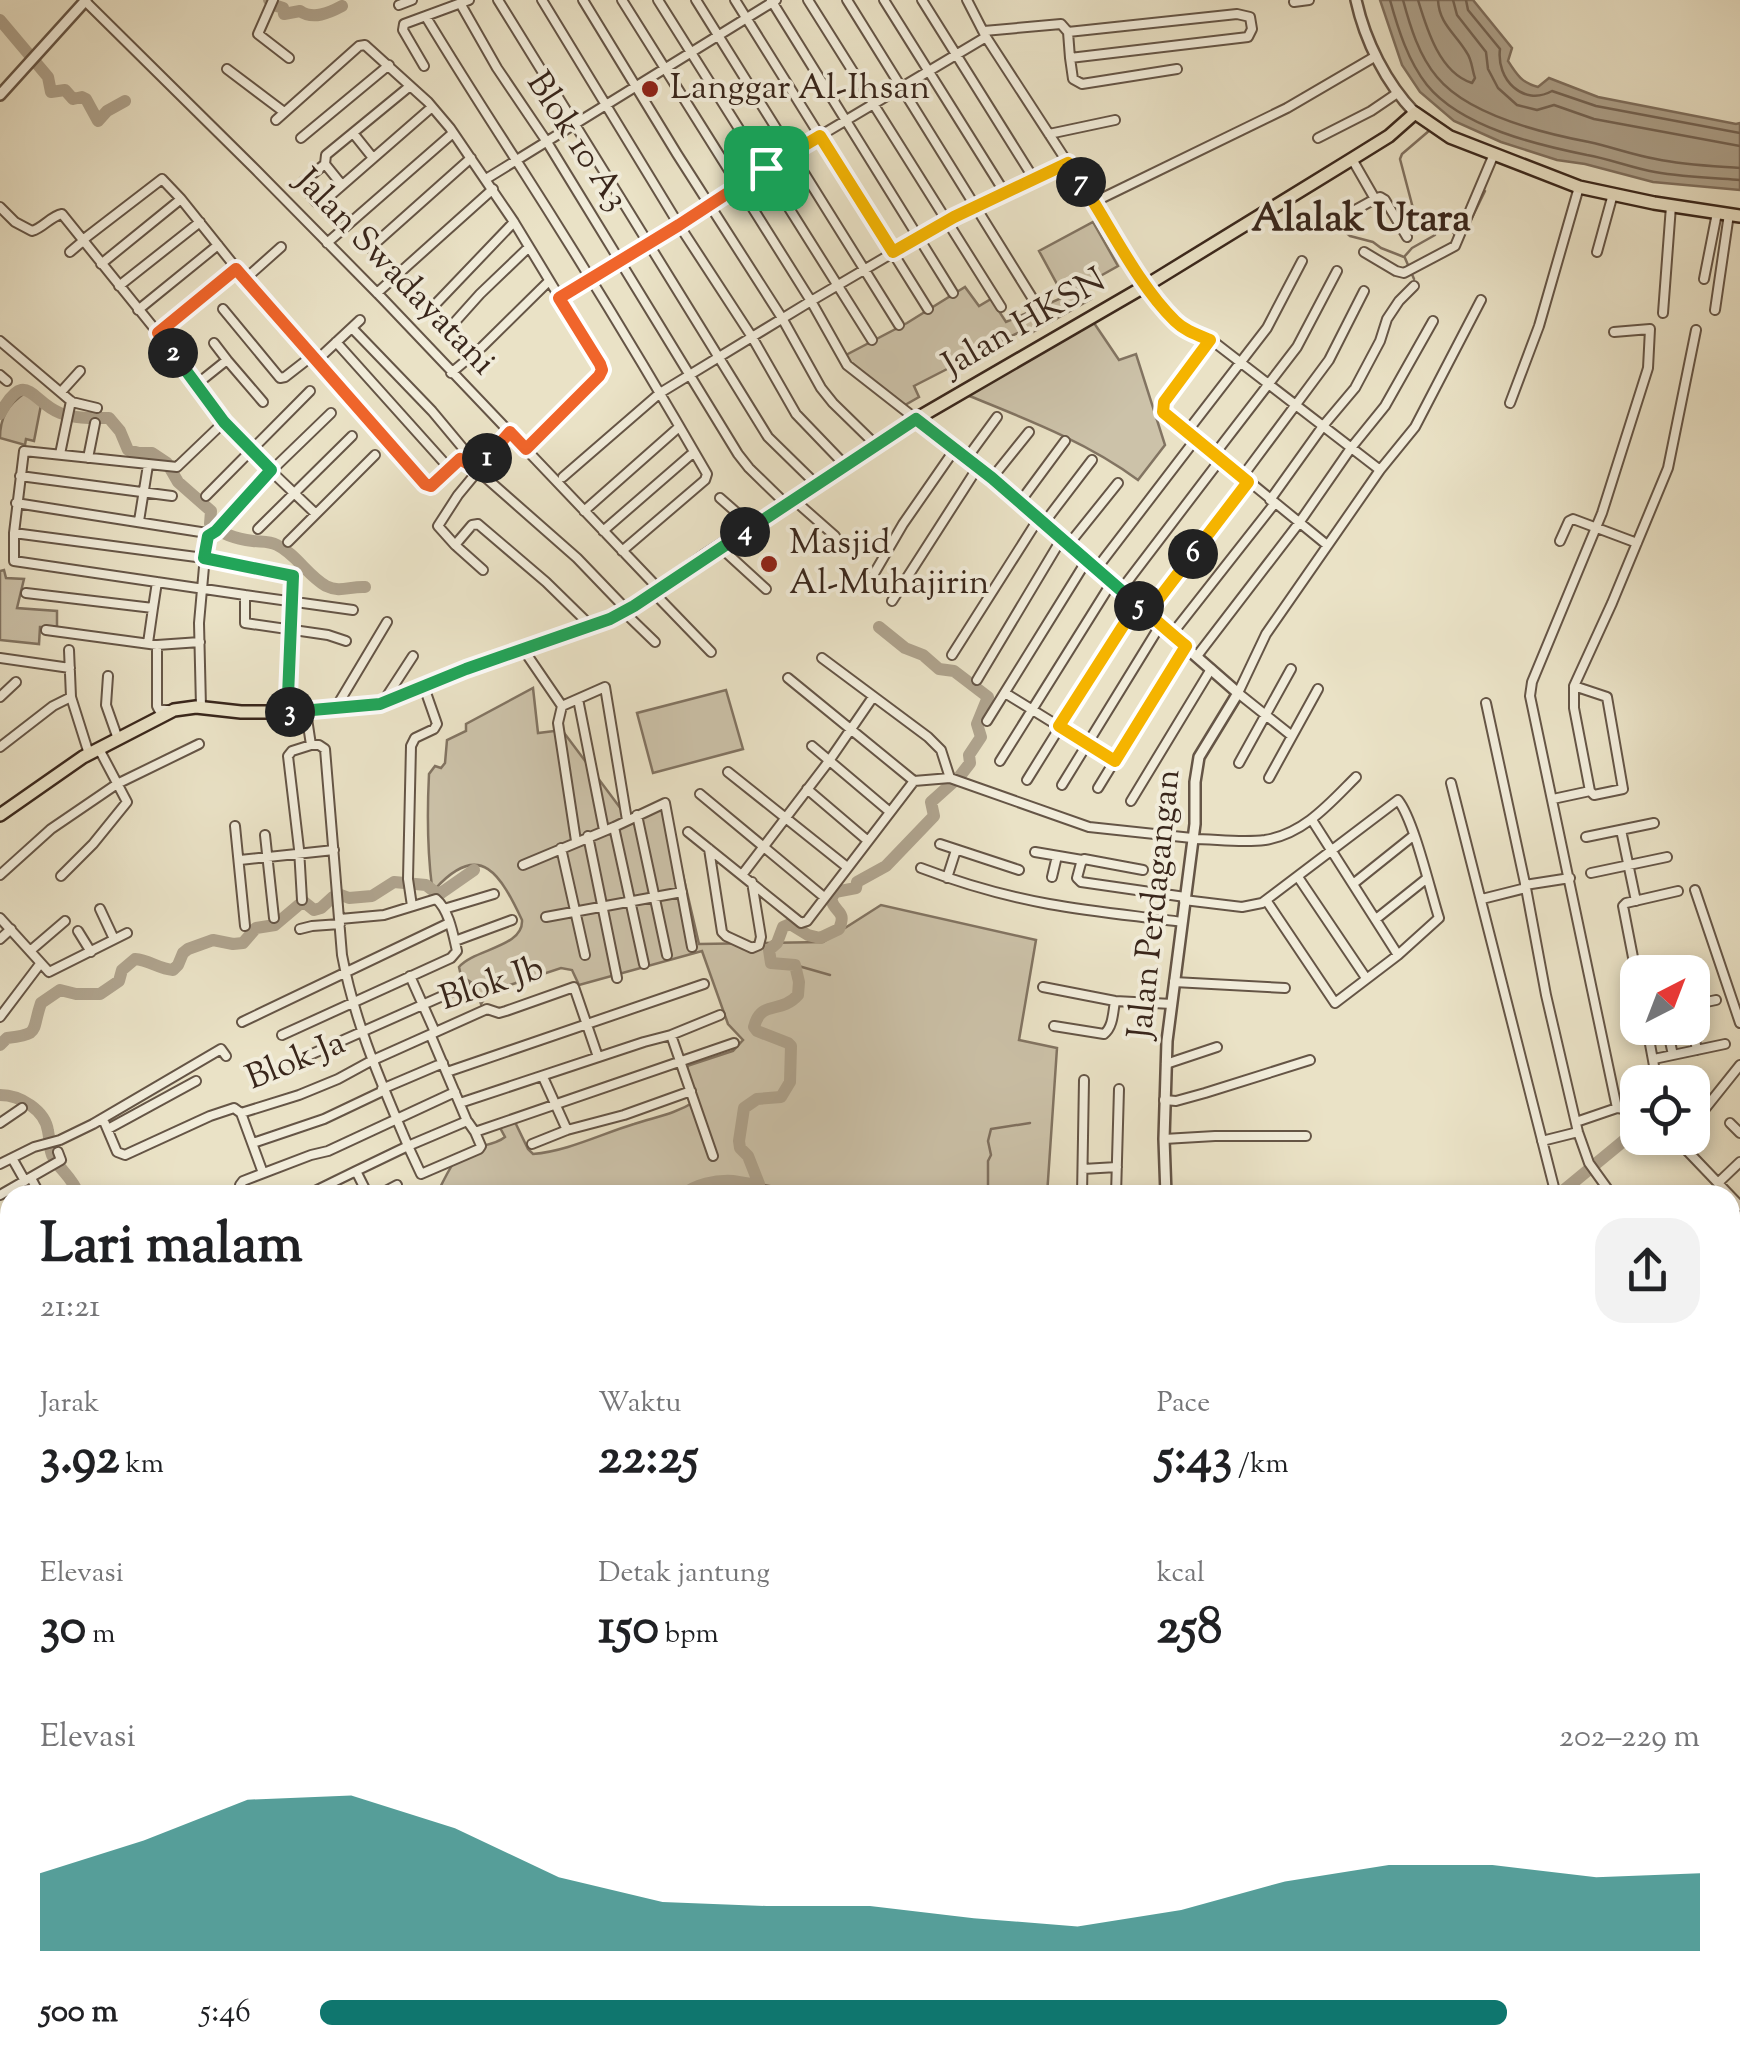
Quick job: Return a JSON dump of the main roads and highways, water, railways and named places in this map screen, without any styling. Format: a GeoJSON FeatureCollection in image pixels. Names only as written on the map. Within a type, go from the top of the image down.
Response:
{"type":"FeatureCollection","features":[{"type":"Feature","properties":{"kind":"main road","name":"Jalan HKSN"},"geometry":{"type":"LineString","coordinates":[[0,815],[94,751],[182,708],[306,712],[384,702],[625,611],[916,419],[1147,285],[1389,136],[1415,113],[1433,128],[1578,186],[1729,214]]}},
{"type":"Feature","properties":{"kind":"water"},"geometry":{"type":"Polygon","coordinates":[[[1380,0],[1473,0],[1512,48],[1508,61],[1514,70],[1532,85],[1538,87],[1549,78],[1598,97],[1740,123],[1740,190],[1653,182],[1557,160],[1454,121],[1420,92],[1402,65],[1380,0]]]}},
{"type":"Feature","properties":{"kind":"waterway"},"geometry":{"type":"LineString","coordinates":[[269,0],[283,8],[284,14],[321,14],[342,6]]}},
{"type":"Feature","properties":{"kind":"waterway"},"geometry":{"type":"LineString","coordinates":[[0,20],[48,77],[51,92],[65,90],[73,99],[86,99],[98,121],[125,101]]}},
{"type":"Feature","properties":{"kind":"waterway"},"geometry":{"type":"LineString","coordinates":[[1326,226],[1340,227],[1350,236],[1404,257],[1435,235],[1414,212],[1400,159],[1430,130]]}},
{"type":"Feature","properties":{"kind":"waterway"},"geometry":{"type":"LineString","coordinates":[[1466,230],[1485,191]]}},
{"type":"Feature","properties":{"kind":"waterway"},"geometry":{"type":"LineString","coordinates":[[1431,223],[1443,219],[1455,235],[1459,234]]}},
{"type":"Feature","properties":{"kind":"waterway"},"geometry":{"type":"LineString","coordinates":[[1405,258],[1414,279]]}},
{"type":"Feature","properties":{"kind":"waterway"},"geometry":{"type":"LineString","coordinates":[[0,414],[16,392],[23,390],[60,413],[109,418],[128,450],[152,453],[167,463],[178,482],[211,511],[210,524],[215,528],[236,538],[277,545],[331,588],[365,587]]}},
{"type":"Feature","properties":{"kind":"waterway"},"geometry":{"type":"LineString","coordinates":[[703,1185],[733,1181],[759,1184],[739,1141],[744,1108],[757,1099],[781,1097],[790,1082],[791,1046],[754,1027],[761,1013],[798,995],[795,965],[771,963],[769,950],[777,943],[783,927],[790,924],[820,938],[839,929],[841,915],[831,899],[835,892],[856,888],[857,882],[886,866],[934,816],[931,802],[960,776],[981,737],[977,724],[988,697],[954,671],[939,669],[923,655],[905,648],[879,627]]}},
{"type":"Feature","properties":{"kind":"waterway"},"geometry":{"type":"LineString","coordinates":[[0,1045],[7,1038],[30,1033],[41,1003],[60,990],[100,994],[119,981],[122,970],[135,959],[173,970],[188,949],[213,940],[243,943],[256,928],[275,925],[304,902],[314,910],[333,897],[372,896],[394,882],[426,885],[441,893],[474,870]]}},
{"type":"Feature","properties":{"kind":"waterway"},"geometry":{"type":"LineString","coordinates":[[795,965],[830,975]]}},
{"type":"Feature","properties":{"kind":"waterway"},"geometry":{"type":"LineString","coordinates":[[0,1095],[23,1101],[37,1110],[46,1123],[52,1155],[74,1185]]}},
{"type":"Feature","properties":{"kind":"waterway"},"geometry":{"type":"LineString","coordinates":[[988,1185],[991,1129],[1030,1123]]}},
{"type":"Feature","properties":{"kind":"waterway"},"geometry":{"type":"LineString","coordinates":[[1570,1185],[1620,1144]]}},
{"type":"Feature","properties":{"kind":"waterway"},"geometry":{"type":"LineString","coordinates":[[759,1184],[764,1185]]}},
{"type":"Feature","properties":{"kind":"place","name":"Langgar Al-Ihsan"},"geometry":{"type":"Point","coordinates":[650,89]}},
{"type":"Feature","properties":{"kind":"place","name":"Masjid Al-Muhajirin"},"geometry":{"type":"Point","coordinates":[769,564]}},
{"type":"Feature","properties":{"kind":"district","name":"Alalak Utara"},"geometry":{"type":"Point","coordinates":[1361,220]}}]}
